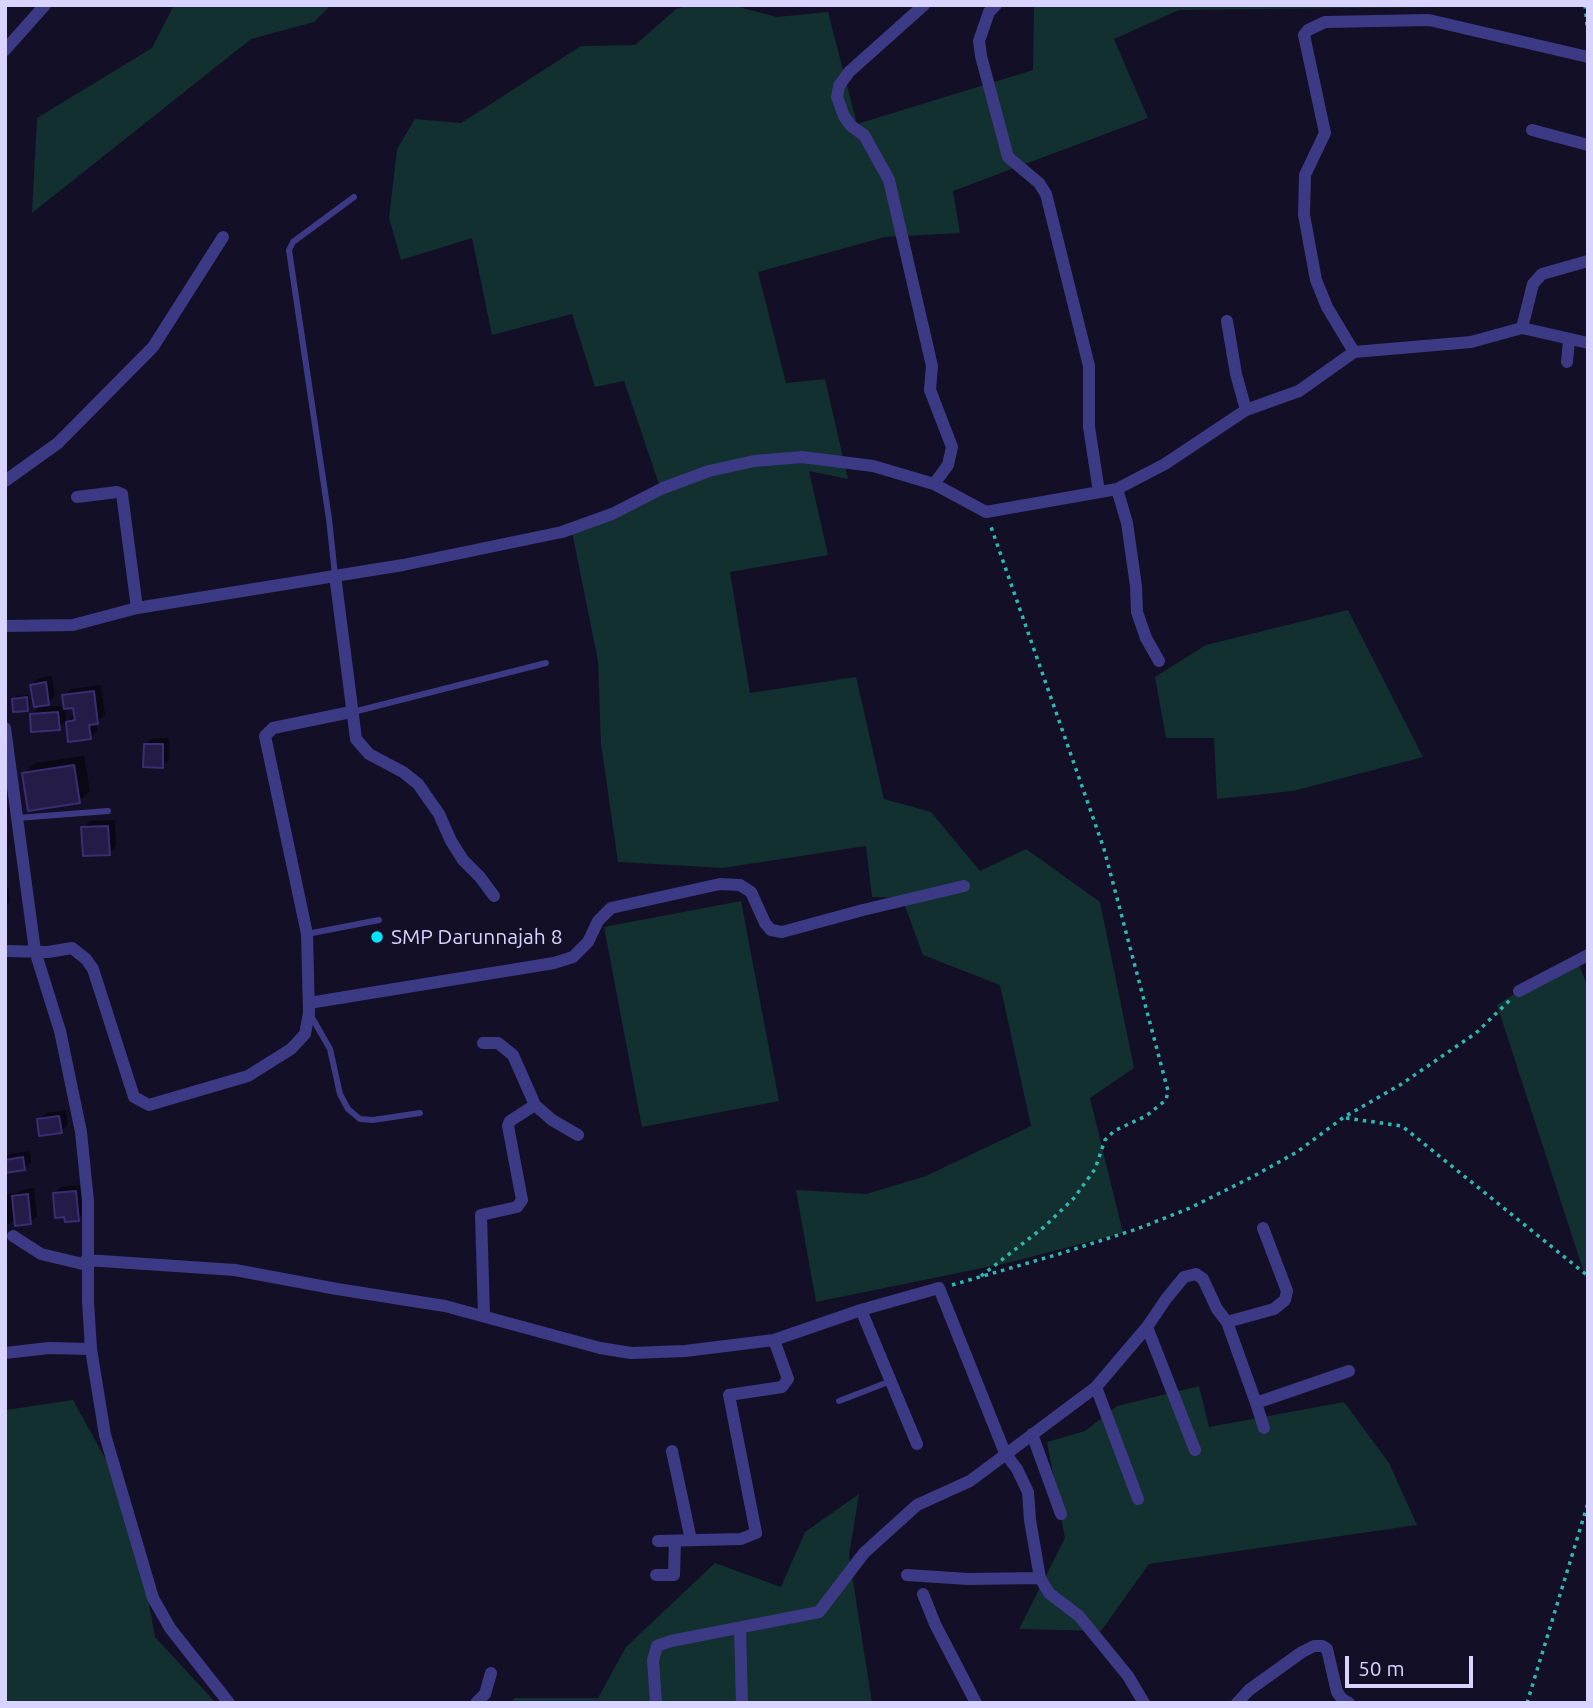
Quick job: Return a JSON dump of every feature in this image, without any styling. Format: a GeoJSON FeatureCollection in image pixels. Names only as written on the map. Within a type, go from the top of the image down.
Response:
{"type":"FeatureCollection","features":[{"type":"Feature","properties":{"kind":"street"},"geometry":{"type":"LineString","coordinates":[[5,50],[45,5]]}},
{"type":"Feature","properties":{"kind":"street"},"geometry":{"type":"LineString","coordinates":[[924,5],[849,72],[839,86],[837,97],[844,116],[851,126],[864,135],[889,180],[932,366],[930,390],[952,447],[948,466],[934,484]]}},
{"type":"Feature","properties":{"kind":"street"},"geometry":{"type":"LineString","coordinates":[[996,5],[989,12],[979,41],[981,56],[1008,157],[1039,183],[1046,194],[1089,366],[1088,427],[1099,492]]}},
{"type":"Feature","properties":{"kind":"street"},"geometry":{"type":"LineString","coordinates":[[1354,352],[1327,306],[1316,280],[1304,215],[1305,175],[1325,133],[1304,35],[1315,25],[1325,22],[1429,20],[1588,57]]}},
{"type":"Feature","properties":{"kind":"street"},"geometry":{"type":"LineString","coordinates":[[1532,130],[1588,145]]}},
{"type":"Feature","properties":{"kind":"street"},"geometry":{"type":"LineString","coordinates":[[5,481],[58,443],[153,347],[223,237]]}},
{"type":"Feature","properties":{"kind":"street"},"geometry":{"type":"LineString","coordinates":[[1522,328],[1533,284],[1542,274],[1588,261]]}},
{"type":"Feature","properties":{"kind":"street"},"geometry":{"type":"LineString","coordinates":[[1227,321],[1236,374],[1246,410]]}},
{"type":"Feature","properties":{"kind":"street"},"geometry":{"type":"LineString","coordinates":[[5,626],[73,625],[137,608],[403,565],[562,532],[612,514],[663,488],[709,471],[754,461],[802,457],[873,466],[934,484],[986,512],[1117,489],[1165,464],[1246,410],[1299,391],[1354,352],[1471,342],[1522,328],[1588,342]]}},
{"type":"Feature","properties":{"kind":"street"},"geometry":{"type":"LineString","coordinates":[[1567,362],[1570,340]]}},
{"type":"Feature","properties":{"kind":"street"},"geometry":{"type":"LineString","coordinates":[[1117,489],[1128,523],[1137,612],[1146,638],[1159,661]]}},
{"type":"Feature","properties":{"kind":"street"},"geometry":{"type":"LineString","coordinates":[[77,497],[117,492],[122,494],[137,608]]}},
{"type":"Feature","properties":{"kind":"street"},"geometry":{"type":"LineString","coordinates":[[335,575],[356,739],[363,750],[418,783],[439,814],[463,860],[494,896]]}},
{"type":"Feature","properties":{"kind":"street"},"geometry":{"type":"LineString","coordinates":[[5,951],[72,948],[86,959],[93,969],[134,1097],[149,1105],[248,1076],[299,1042],[305,1034],[309,1008],[307,934],[265,736],[273,728],[351,712]]}},
{"type":"Feature","properties":{"kind":"street"},"geometry":{"type":"LineString","coordinates":[[5,728],[35,951],[60,1031],[81,1132],[88,1201],[87,1262],[91,1349],[105,1435],[153,1598],[170,1628],[229,1703]]}},
{"type":"Feature","properties":{"kind":"street"},"geometry":{"type":"LineString","coordinates":[[309,1008],[554,963],[573,957],[589,942],[597,921],[611,908],[720,884],[740,885],[751,892],[765,923],[771,930],[782,932],[964,886]]}},
{"type":"Feature","properties":{"kind":"street"},"geometry":{"type":"LineString","coordinates":[[1518,992],[1588,955]]}},
{"type":"Feature","properties":{"kind":"street"},"geometry":{"type":"LineString","coordinates":[[483,1043],[498,1043],[513,1055],[535,1105],[552,1120],[578,1135]]}},
{"type":"Feature","properties":{"kind":"street"},"geometry":{"type":"LineString","coordinates":[[484,1315],[481,1215],[512,1209],[521,1204],[508,1126],[510,1121],[535,1105]]}},
{"type":"Feature","properties":{"kind":"street"},"geometry":{"type":"LineString","coordinates":[[1227,1322],[1274,1309],[1285,1300],[1287,1292],[1263,1228]]}},
{"type":"Feature","properties":{"kind":"street"},"geometry":{"type":"LineString","coordinates":[[13,1236],[41,1254],[87,1262],[235,1270],[445,1306],[600,1348],[631,1353],[685,1351],[774,1340],[860,1310],[939,1288],[1005,1453],[1017,1469],[1028,1492],[1040,1578],[1049,1592],[1079,1616],[1128,1676],[1144,1703]]}},
{"type":"Feature","properties":{"kind":"street"},"geometry":{"type":"LineString","coordinates":[[656,1703],[653,1660],[657,1646],[819,1612],[864,1553],[917,1505],[970,1480],[1096,1387],[1147,1327],[1184,1277],[1196,1274],[1203,1279],[1217,1309],[1227,1322],[1264,1428]]}},
{"type":"Feature","properties":{"kind":"street"},"geometry":{"type":"LineString","coordinates":[[860,1310],[917,1444]]}},
{"type":"Feature","properties":{"kind":"street"},"geometry":{"type":"LineString","coordinates":[[1147,1327],[1195,1450]]}},
{"type":"Feature","properties":{"kind":"street"},"geometry":{"type":"LineString","coordinates":[[658,1541],[741,1539],[756,1532],[729,1395],[782,1387],[788,1379],[774,1340]]}},
{"type":"Feature","properties":{"kind":"street"},"geometry":{"type":"LineString","coordinates":[[5,1353],[49,1348],[91,1349]]}},
{"type":"Feature","properties":{"kind":"street"},"geometry":{"type":"LineString","coordinates":[[1256,1403],[1349,1371]]}},
{"type":"Feature","properties":{"kind":"street"},"geometry":{"type":"LineString","coordinates":[[1096,1387],[1138,1499]]}},
{"type":"Feature","properties":{"kind":"street"},"geometry":{"type":"LineString","coordinates":[[1032,1434],[1061,1514]]}},
{"type":"Feature","properties":{"kind":"street"},"geometry":{"type":"LineString","coordinates":[[672,1451],[691,1540]]}},
{"type":"Feature","properties":{"kind":"street"},"geometry":{"type":"LineString","coordinates":[[656,1575],[674,1575],[674,1541]]}},
{"type":"Feature","properties":{"kind":"street"},"geometry":{"type":"LineString","coordinates":[[907,1575],[968,1579],[1040,1578]]}},
{"type":"Feature","properties":{"kind":"street"},"geometry":{"type":"LineString","coordinates":[[923,1594],[931,1616],[976,1703]]}},
{"type":"Feature","properties":{"kind":"street"},"geometry":{"type":"LineString","coordinates":[[740,1628],[742,1703]]}},
{"type":"Feature","properties":{"kind":"street"},"geometry":{"type":"LineString","coordinates":[[1237,1703],[1249,1690],[1302,1652],[1314,1646],[1322,1646],[1326,1649],[1337,1692],[1349,1703]]}},
{"type":"Feature","properties":{"kind":"street"},"geometry":{"type":"LineString","coordinates":[[476,1703],[485,1694],[492,1673]]}},
{"type":"Feature","properties":{"kind":"lane"},"geometry":{"type":"LineString","coordinates":[[335,575],[289,250],[293,242],[354,197]]}},
{"type":"Feature","properties":{"kind":"lane"},"geometry":{"type":"LineString","coordinates":[[351,712],[546,663]]}},
{"type":"Feature","properties":{"kind":"lane"},"geometry":{"type":"LineString","coordinates":[[17,818],[108,811]]}},
{"type":"Feature","properties":{"kind":"lane"},"geometry":{"type":"LineString","coordinates":[[307,934],[379,920]]}},
{"type":"Feature","properties":{"kind":"lane"},"geometry":{"type":"LineString","coordinates":[[309,1008],[330,1049],[340,1094],[348,1109],[360,1119],[373,1121],[420,1113]]}},
{"type":"Feature","properties":{"kind":"lane"},"geometry":{"type":"LineString","coordinates":[[839,1401],[891,1381]]}},
{"type":"Feature","properties":{"kind":"path"},"geometry":{"type":"LineString","coordinates":[[1585,5],[1588,35]]}},
{"type":"Feature","properties":{"kind":"path"},"geometry":{"type":"LineString","coordinates":[[981,1276],[1044,1227],[1074,1198],[1095,1169],[1105,1140],[1114,1131],[1146,1116],[1166,1100],[1168,1091],[1104,849],[986,512]]}},
{"type":"Feature","properties":{"kind":"path"},"geometry":{"type":"LineString","coordinates":[[939,1288],[1059,1254],[1137,1229],[1190,1208],[1297,1152],[1344,1117],[1400,1085],[1476,1033],[1518,992]]}},
{"type":"Feature","properties":{"kind":"path"},"geometry":{"type":"LineString","coordinates":[[1344,1117],[1402,1126],[1588,1276]]}},
{"type":"Feature","properties":{"kind":"path"},"geometry":{"type":"LineString","coordinates":[[1527,1703],[1588,1503]]}},
{"type":"Feature","properties":{"kind":"green space"},"geometry":{"type":"Polygon","coordinates":[[[174,5],[331,5],[314,22],[251,39],[32,213],[37,118],[152,48],[174,5]]]}},
{"type":"Feature","properties":{"kind":"green space"},"geometry":{"type":"Polygon","coordinates":[[[689,5],[731,5],[777,17],[828,12],[857,124],[1033,70],[1034,5],[1444,5],[1179,10],[1114,39],[1148,118],[953,191],[960,233],[885,237],[758,272],[786,383],[825,379],[848,479],[809,471],[828,555],[730,572],[750,693],[856,677],[884,799],[931,812],[980,871],[1026,849],[1100,902],[1134,1068],[1090,1098],[1123,1233],[1007,1263],[816,1302],[796,1190],[866,1194],[926,1176],[1031,1126],[1000,985],[923,955],[902,898],[872,897],[866,846],[723,868],[618,862],[601,744],[598,661],[572,532],[659,484],[624,381],[595,387],[572,314],[492,335],[472,238],[401,260],[389,218],[397,149],[415,119],[461,123],[581,46],[635,45],[676,9],[689,5]]]}},
{"type":"Feature","properties":{"kind":"green space"},"geometry":{"type":"Polygon","coordinates":[[[1348,610],[1423,757],[1293,791],[1217,799],[1214,738],[1166,738],[1155,677],[1206,645],[1348,610]]]}},
{"type":"Feature","properties":{"kind":"green space"},"geometry":{"type":"Polygon","coordinates":[[[741,901],[779,1101],[642,1127],[604,927],[741,901]]]}},
{"type":"Feature","properties":{"kind":"green space"},"geometry":{"type":"Polygon","coordinates":[[[1575,955],[1588,987],[1588,1285],[1497,1005],[1575,955]]]}},
{"type":"Feature","properties":{"kind":"green space"},"geometry":{"type":"Polygon","coordinates":[[[1199,1386],[1209,1427],[1344,1402],[1389,1463],[1417,1525],[1149,1564],[1101,1631],[1019,1629],[1065,1538],[1047,1442],[1085,1431],[1117,1406],[1199,1386]]]}},
{"type":"Feature","properties":{"kind":"green space"},"geometry":{"type":"Polygon","coordinates":[[[73,1400],[132,1507],[155,1637],[216,1703],[5,1703],[5,1410],[73,1400]]]}},
{"type":"Feature","properties":{"kind":"green space"},"geometry":{"type":"Polygon","coordinates":[[[859,1494],[849,1555],[872,1703],[513,1703],[514,1698],[598,1698],[626,1647],[715,1563],[781,1587],[805,1532],[859,1494]]]}},
{"type":"Feature","properties":{"kind":"building"},"geometry":{"type":"Polygon","coordinates":[[[46,682],[49,705],[34,707],[30,685],[46,682]]]}},
{"type":"Feature","properties":{"kind":"building"},"geometry":{"type":"Polygon","coordinates":[[[94,691],[98,724],[89,725],[91,739],[68,742],[66,722],[75,720],[73,708],[64,709],[62,695],[94,691]]]}},
{"type":"Feature","properties":{"kind":"building"},"geometry":{"type":"Polygon","coordinates":[[[27,697],[28,711],[13,712],[12,699],[27,697]]]}},
{"type":"Feature","properties":{"kind":"building"},"geometry":{"type":"Polygon","coordinates":[[[58,712],[60,730],[31,732],[30,714],[58,712]]]}},
{"type":"Feature","properties":{"kind":"building"},"geometry":{"type":"Polygon","coordinates":[[[144,744],[163,744],[163,768],[143,767],[144,744]]]}},
{"type":"Feature","properties":{"kind":"building"},"geometry":{"type":"Polygon","coordinates":[[[74,765],[80,803],[28,811],[22,773],[74,765]]]}},
{"type":"Feature","properties":{"kind":"building"},"geometry":{"type":"Polygon","coordinates":[[[108,826],[110,855],[83,856],[81,827],[108,826]]]}},
{"type":"Feature","properties":{"kind":"building"},"geometry":{"type":"Polygon","coordinates":[[[59,1116],[62,1133],[39,1136],[37,1119],[59,1116]]]}},
{"type":"Feature","properties":{"kind":"building"},"geometry":{"type":"Polygon","coordinates":[[[23,1157],[25,1170],[5,1173],[5,1160],[23,1157]]]}},
{"type":"Feature","properties":{"kind":"building"},"geometry":{"type":"Polygon","coordinates":[[[76,1191],[79,1221],[65,1222],[64,1217],[55,1218],[53,1193],[76,1191]]]}},
{"type":"Feature","properties":{"kind":"building"},"geometry":{"type":"Polygon","coordinates":[[[28,1194],[31,1224],[15,1226],[12,1196],[28,1194]]]}},
{"type":"Feature","properties":{"kind":"place","name":"SMP Darunnajah 8"},"geometry":{"type":"Point","coordinates":[377,937]}}]}
